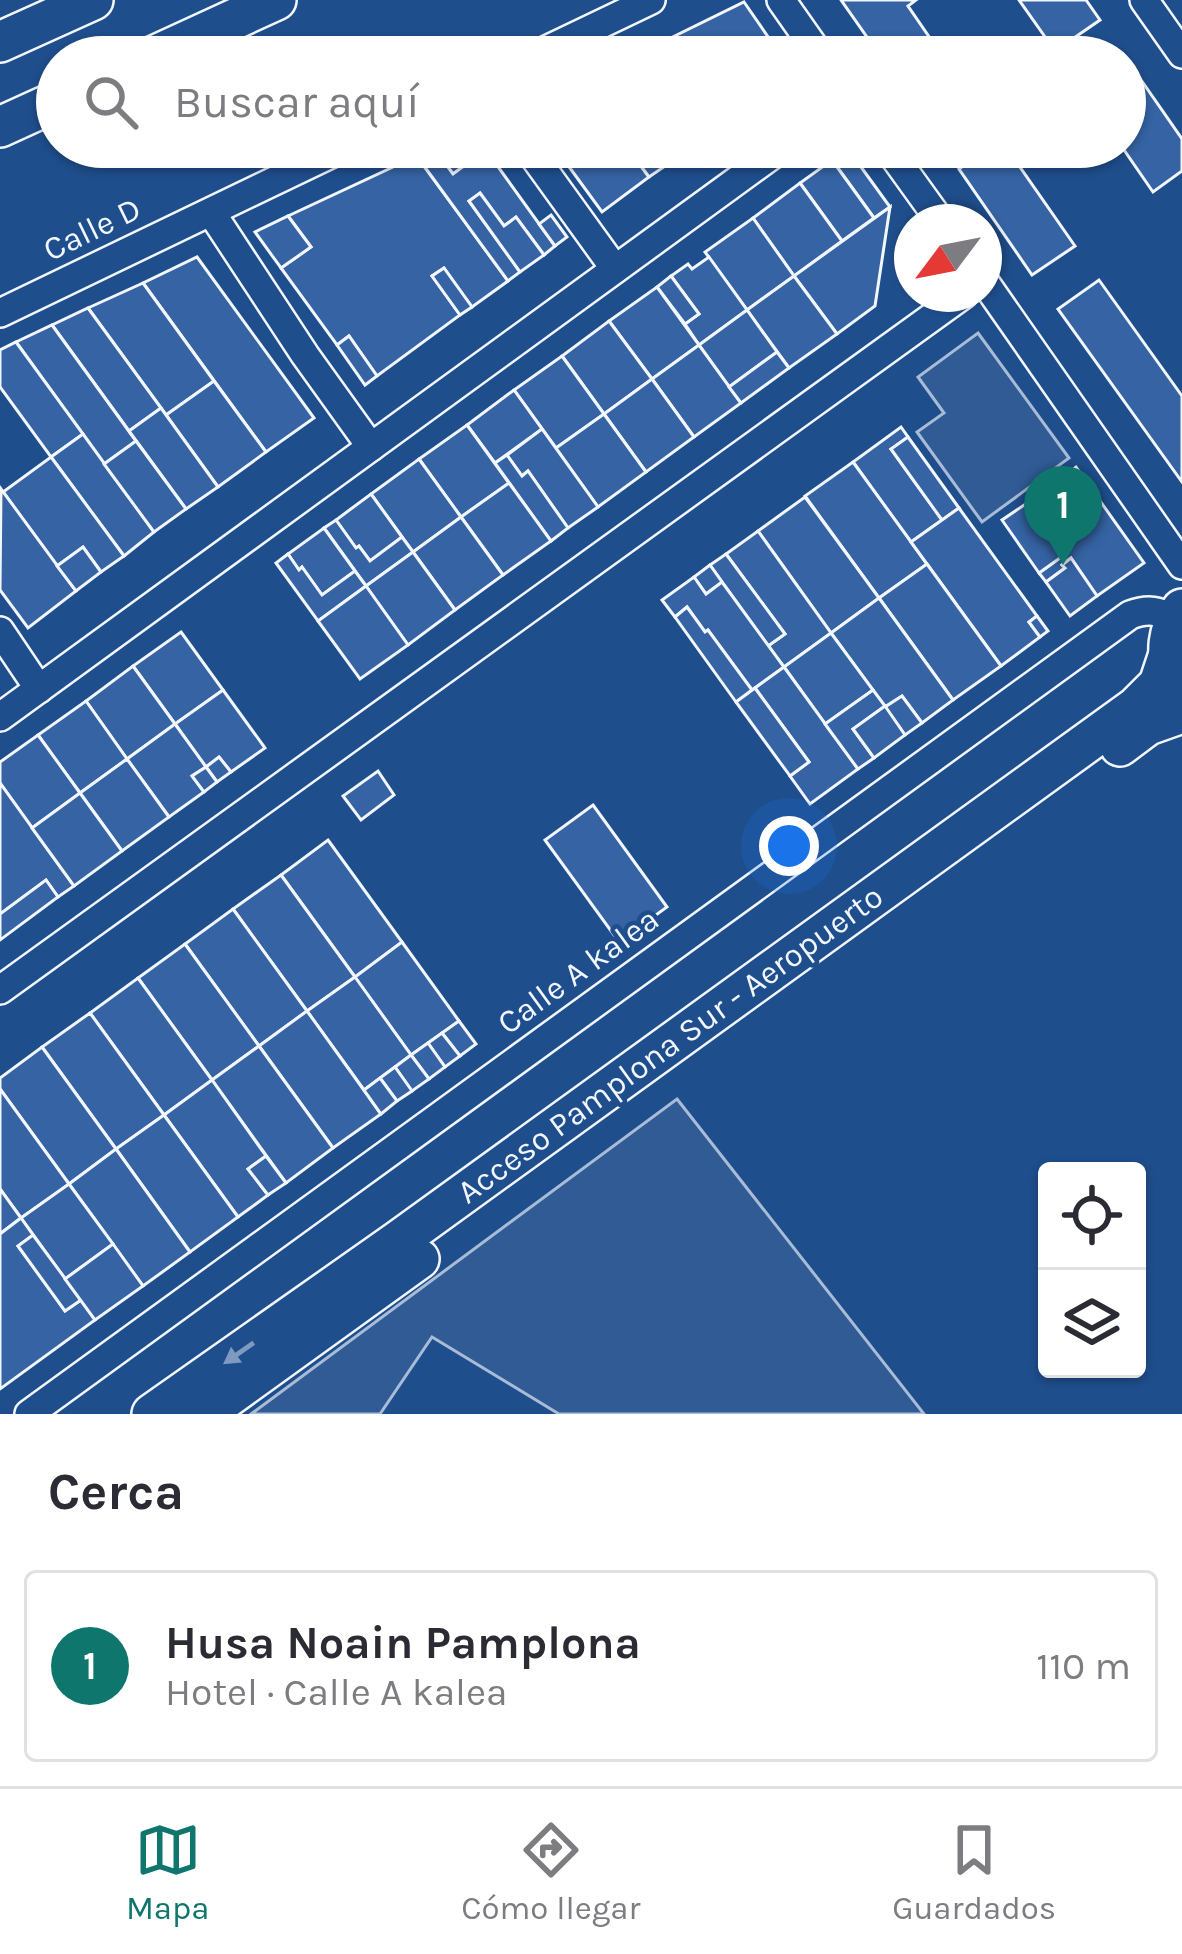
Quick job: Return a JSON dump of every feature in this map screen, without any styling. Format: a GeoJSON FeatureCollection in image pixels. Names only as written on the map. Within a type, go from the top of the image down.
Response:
{"type":"FeatureCollection","features":[{"type":"Feature","properties":{"kind":"highway"},"geometry":{"type":"LineString","coordinates":[[0,42],[93,0]]}},
{"type":"Feature","properties":{"kind":"highway"},"geometry":{"type":"LineString","coordinates":[[198,36],[276,0]]}},
{"type":"Feature","properties":{"kind":"highway"},"geometry":{"type":"LineString","coordinates":[[0,127],[36,111]]}},
{"type":"Feature","properties":{"kind":"highway","name":"Acceso Pamplona Sur - Aeropuerto"},"geometry":{"type":"LineString","coordinates":[[152,1414],[1136,707],[1159,684],[1177,644]]}},
{"type":"Feature","properties":{"kind":"highway","name":"Acceso Pamplona Sur - Aeropuerto"},"geometry":{"type":"LineString","coordinates":[[204,1414],[1148,725],[1182,713]]}},
{"type":"Feature","properties":{"kind":"street"},"geometry":{"type":"LineString","coordinates":[[576,36],[651,0]]}},
{"type":"Feature","properties":{"kind":"street"},"geometry":{"type":"LineString","coordinates":[[781,0],[806,36]]}},
{"type":"Feature","properties":{"kind":"street"},"geometry":{"type":"LineString","coordinates":[[1144,0],[1182,54]]}},
{"type":"Feature","properties":{"kind":"street","name":"Calle D"},"geometry":{"type":"LineString","coordinates":[[0,313],[302,168]]}},
{"type":"Feature","properties":{"kind":"street"},"geometry":{"type":"LineString","coordinates":[[542,168],[616,269]]}},
{"type":"Feature","properties":{"kind":"street"},"geometry":{"type":"LineString","coordinates":[[0,717],[754,168]]}},
{"type":"Feature","properties":{"kind":"street"},"geometry":{"type":"LineString","coordinates":[[901,168],[928,204]]}},
{"type":"Feature","properties":{"kind":"street"},"geometry":{"type":"LineString","coordinates":[[211,212],[371,447]]}},
{"type":"Feature","properties":{"kind":"street"},"geometry":{"type":"LineString","coordinates":[[1002,307],[1182,565]]}},
{"type":"Feature","properties":{"kind":"street"},"geometry":{"type":"LineString","coordinates":[[0,990],[939,312]]}},
{"type":"Feature","properties":{"kind":"street","name":"Calle A kalea"},"geometry":{"type":"LineString","coordinates":[[29,1414],[1130,615],[1155,610],[1177,644]]}},
{"type":"Feature","properties":{"kind":"street"},"geometry":{"type":"LineString","coordinates":[[0,632],[39,689]]}},
{"type":"Feature","properties":{"kind":"shaded area"},"geometry":{"type":"Polygon","coordinates":[[[978,333],[1069,458],[982,522],[917,432],[944,413],[918,377],[978,333]]]}},
{"type":"Feature","properties":{"kind":"shaded area"},"geometry":{"type":"Polygon","coordinates":[[[677,1099],[924,1414],[559,1414],[432,1337],[380,1414],[251,1414],[677,1099]]]}},
{"type":"Feature","properties":{"kind":"building"},"geometry":{"type":"Polygon","coordinates":[[[841,0],[916,0],[908,6],[929,36],[866,36],[841,0]]]}},
{"type":"Feature","properties":{"kind":"building"},"geometry":{"type":"Polygon","coordinates":[[[1019,0],[1086,0],[1100,20],[1077,36],[1044,36],[1019,0]]]}},
{"type":"Feature","properties":{"kind":"building"},"geometry":{"type":"Polygon","coordinates":[[[744,2],[767,36],[675,36],[744,2]]]}},
{"type":"Feature","properties":{"kind":"building"},"geometry":{"type":"Polygon","coordinates":[[[1146,87],[1182,139],[1182,171],[1153,192],[1136,168],[1146,168],[1146,87]]]}},
{"type":"Feature","properties":{"kind":"building"},"geometry":{"type":"Polygon","coordinates":[[[391,168],[425,168],[508,281],[472,307],[444,268],[432,276],[460,315],[377,376],[349,336],[337,345],[281,268],[311,247],[288,216],[391,168]]]}},
{"type":"Feature","properties":{"kind":"building"},"geometry":{"type":"Polygon","coordinates":[[[425,168],[449,168],[453,174],[461,168],[499,168],[555,246],[544,255],[516,217],[504,226],[480,193],[469,201],[520,272],[508,281],[425,168]]]}},
{"type":"Feature","properties":{"kind":"building"},"geometry":{"type":"Polygon","coordinates":[[[570,168],[642,168],[649,177],[602,212],[570,168]]]}},
{"type":"Feature","properties":{"kind":"building"},"geometry":{"type":"Polygon","coordinates":[[[821,168],[838,168],[874,218],[842,241],[800,183],[821,168]]]}},
{"type":"Feature","properties":{"kind":"building"},"geometry":{"type":"Polygon","coordinates":[[[838,168],[862,168],[890,207],[874,218],[838,168]]]}},
{"type":"Feature","properties":{"kind":"building"},"geometry":{"type":"Polygon","coordinates":[[[1021,168],[1075,246],[1032,275],[1002,231],[1002,204],[983,204],[959,169],[1021,168]]]}},
{"type":"Feature","properties":{"kind":"building"},"geometry":{"type":"Polygon","coordinates":[[[800,183],[842,241],[794,276],[753,218],[800,183]]]}},
{"type":"Feature","properties":{"kind":"building"},"geometry":{"type":"Polygon","coordinates":[[[480,193],[504,226],[516,217],[544,255],[520,272],[469,201],[480,193]]]}},
{"type":"Feature","properties":{"kind":"building"},"geometry":{"type":"Polygon","coordinates":[[[890,207],[875,306],[837,334],[794,276],[890,207]]]}},
{"type":"Feature","properties":{"kind":"building"},"geometry":{"type":"Polygon","coordinates":[[[551,215],[567,237],[555,246],[539,224],[551,215]]]}},
{"type":"Feature","properties":{"kind":"building"},"geometry":{"type":"Polygon","coordinates":[[[288,216],[311,247],[281,268],[255,232],[288,216]]]}},
{"type":"Feature","properties":{"kind":"building"},"geometry":{"type":"Polygon","coordinates":[[[753,218],[794,276],[747,310],[705,252],[753,218]]]}},
{"type":"Feature","properties":{"kind":"building"},"geometry":{"type":"Polygon","coordinates":[[[197,257],[314,418],[266,452],[143,283],[197,257]]]}},
{"type":"Feature","properties":{"kind":"building"},"geometry":{"type":"Polygon","coordinates":[[[709,257],[747,310],[699,345],[685,324],[699,314],[671,276],[709,257]]]}},
{"type":"Feature","properties":{"kind":"building"},"geometry":{"type":"Polygon","coordinates":[[[444,268],[472,307],[460,315],[432,276],[444,268]]]}},
{"type":"Feature","properties":{"kind":"building"},"geometry":{"type":"Polygon","coordinates":[[[671,276],[699,314],[685,324],[657,287],[671,276]]]}},
{"type":"Feature","properties":{"kind":"building"},"geometry":{"type":"Polygon","coordinates":[[[794,276],[837,334],[789,368],[747,310],[794,276]]]}},
{"type":"Feature","properties":{"kind":"building"},"geometry":{"type":"Polygon","coordinates":[[[1099,280],[1182,396],[1182,482],[1058,309],[1099,280]]]}},
{"type":"Feature","properties":{"kind":"building"},"geometry":{"type":"Polygon","coordinates":[[[143,283],[214,381],[166,415],[88,308],[143,283]]]}},
{"type":"Feature","properties":{"kind":"building"},"geometry":{"type":"Polygon","coordinates":[[[657,287],[699,345],[652,379],[609,321],[657,287]]]}},
{"type":"Feature","properties":{"kind":"building"},"geometry":{"type":"Polygon","coordinates":[[[88,308],[161,408],[129,431],[52,325],[88,308]]]}},
{"type":"Feature","properties":{"kind":"building"},"geometry":{"type":"Polygon","coordinates":[[[747,310],[777,352],[729,387],[699,345],[747,310]]]}},
{"type":"Feature","properties":{"kind":"building"},"geometry":{"type":"Polygon","coordinates":[[[609,321],[652,379],[604,414],[562,356],[609,321]]]}},
{"type":"Feature","properties":{"kind":"building"},"geometry":{"type":"Polygon","coordinates":[[[52,325],[136,441],[104,464],[16,342],[52,325]]]}},
{"type":"Feature","properties":{"kind":"building"},"geometry":{"type":"Polygon","coordinates":[[[349,336],[377,376],[365,385],[337,345],[349,336]]]}},
{"type":"Feature","properties":{"kind":"building"},"geometry":{"type":"Polygon","coordinates":[[[16,342],[83,434],[51,457],[0,387],[0,350],[16,342]]]}},
{"type":"Feature","properties":{"kind":"building"},"geometry":{"type":"Polygon","coordinates":[[[699,345],[741,403],[694,437],[652,379],[699,345]]]}},
{"type":"Feature","properties":{"kind":"building"},"geometry":{"type":"Polygon","coordinates":[[[777,352],[789,368],[741,403],[729,387],[777,352]]]}},
{"type":"Feature","properties":{"kind":"building"},"geometry":{"type":"Polygon","coordinates":[[[562,356],[604,414],[556,448],[514,390],[562,356]]]}},
{"type":"Feature","properties":{"kind":"building"},"geometry":{"type":"Polygon","coordinates":[[[652,379],[694,437],[646,472],[604,414],[652,379]]]}},
{"type":"Feature","properties":{"kind":"building"},"geometry":{"type":"Polygon","coordinates":[[[214,381],[266,452],[218,487],[166,415],[214,381]]]}},
{"type":"Feature","properties":{"kind":"building"},"geometry":{"type":"Polygon","coordinates":[[[514,390],[542,429],[495,463],[467,425],[514,390]]]}},
{"type":"Feature","properties":{"kind":"building"},"geometry":{"type":"Polygon","coordinates":[[[161,408],[218,487],[186,509],[129,431],[161,408]]]}},
{"type":"Feature","properties":{"kind":"building"},"geometry":{"type":"Polygon","coordinates":[[[604,414],[646,472],[598,507],[556,448],[604,414]]]}},
{"type":"Feature","properties":{"kind":"building"},"geometry":{"type":"Polygon","coordinates":[[[467,425],[509,483],[461,517],[419,459],[467,425]]]}},
{"type":"Feature","properties":{"kind":"building"},"geometry":{"type":"Polygon","coordinates":[[[901,427],[908,437],[891,449],[942,520],[911,542],[853,462],[901,427]]]}},
{"type":"Feature","properties":{"kind":"building"},"geometry":{"type":"Polygon","coordinates":[[[542,429],[598,507],[568,528],[528,471],[522,476],[507,455],[542,429]]]}},
{"type":"Feature","properties":{"kind":"building"},"geometry":{"type":"Polygon","coordinates":[[[83,434],[154,532],[124,556],[51,457],[83,434]]]}},
{"type":"Feature","properties":{"kind":"building"},"geometry":{"type":"Polygon","coordinates":[[[908,437],[959,508],[942,520],[891,449],[908,437]]]}},
{"type":"Feature","properties":{"kind":"building"},"geometry":{"type":"Polygon","coordinates":[[[136,441],[186,509],[154,532],[104,464],[136,441]]]}},
{"type":"Feature","properties":{"kind":"building"},"geometry":{"type":"Polygon","coordinates":[[[507,455],[522,476],[528,471],[568,528],[551,541],[495,463],[507,455]]]}},
{"type":"Feature","properties":{"kind":"building"},"geometry":{"type":"Polygon","coordinates":[[[51,457],[124,556],[101,572],[83,547],[57,566],[3,492],[51,457]]]}},
{"type":"Feature","properties":{"kind":"building"},"geometry":{"type":"Polygon","coordinates":[[[419,459],[461,517],[413,552],[371,494],[419,459]]]}},
{"type":"Feature","properties":{"kind":"building"},"geometry":{"type":"Polygon","coordinates":[[[853,462],[927,564],[879,598],[805,496],[853,462]]]}},
{"type":"Feature","properties":{"kind":"building"},"geometry":{"type":"Polygon","coordinates":[[[1076,467],[1144,563],[1097,596],[1071,558],[1046,582],[1039,573],[1067,553],[1030,501],[1076,467]]]}},
{"type":"Feature","properties":{"kind":"building"},"geometry":{"type":"Polygon","coordinates":[[[509,483],[551,541],[503,575],[461,517],[509,483]]]}},
{"type":"Feature","properties":{"kind":"building"},"geometry":{"type":"Polygon","coordinates":[[[1,489],[76,591],[28,628],[0,590],[1,489]]]}},
{"type":"Feature","properties":{"kind":"building"},"geometry":{"type":"Polygon","coordinates":[[[371,494],[402,537],[370,561],[336,520],[371,494]]]}},
{"type":"Feature","properties":{"kind":"building"},"geometry":{"type":"Polygon","coordinates":[[[805,497],[879,598],[831,633],[758,531],[805,497]]]}},
{"type":"Feature","properties":{"kind":"building"},"geometry":{"type":"Polygon","coordinates":[[[1030,501],[1067,553],[1039,573],[1002,520],[1030,501]]]}},
{"type":"Feature","properties":{"kind":"building"},"geometry":{"type":"Polygon","coordinates":[[[959,508],[1037,616],[1029,622],[1040,637],[1001,666],[911,542],[959,508]]]}},
{"type":"Feature","properties":{"kind":"building"},"geometry":{"type":"Polygon","coordinates":[[[461,517],[503,575],[455,610],[413,552],[461,517]]]}},
{"type":"Feature","properties":{"kind":"building"},"geometry":{"type":"Polygon","coordinates":[[[336,520],[370,561],[402,537],[413,552],[366,586],[324,528],[336,520]]]}},
{"type":"Feature","properties":{"kind":"building"},"geometry":{"type":"Polygon","coordinates":[[[324,528],[355,571],[322,595],[288,554],[324,528]]]}},
{"type":"Feature","properties":{"kind":"building"},"geometry":{"type":"Polygon","coordinates":[[[758,531],[831,633],[784,667],[768,646],[785,634],[726,554],[758,531]]]}},
{"type":"Feature","properties":{"kind":"building"},"geometry":{"type":"Polygon","coordinates":[[[83,547],[101,572],[76,591],[57,566],[83,547]]]}},
{"type":"Feature","properties":{"kind":"building"},"geometry":{"type":"Polygon","coordinates":[[[413,552],[455,610],[408,645],[366,586],[413,552]]]}},
{"type":"Feature","properties":{"kind":"building"},"geometry":{"type":"Polygon","coordinates":[[[288,554],[322,595],[355,571],[366,586],[318,621],[276,563],[288,554]]]}},
{"type":"Feature","properties":{"kind":"building"},"geometry":{"type":"Polygon","coordinates":[[[726,554],[785,634],[768,646],[710,565],[726,554]]]}},
{"type":"Feature","properties":{"kind":"building"},"geometry":{"type":"Polygon","coordinates":[[[1071,558],[1097,596],[1070,616],[1046,582],[1071,558]]]}},
{"type":"Feature","properties":{"kind":"building"},"geometry":{"type":"Polygon","coordinates":[[[927,564],[1001,666],[953,700],[879,598],[927,564]]]}},
{"type":"Feature","properties":{"kind":"building"},"geometry":{"type":"Polygon","coordinates":[[[710,565],[722,582],[706,594],[694,577],[710,565]]]}},
{"type":"Feature","properties":{"kind":"building"},"geometry":{"type":"Polygon","coordinates":[[[694,577],[706,594],[722,582],[784,667],[752,690],[687,607],[675,617],[662,600],[694,577]]]}},
{"type":"Feature","properties":{"kind":"building"},"geometry":{"type":"Polygon","coordinates":[[[366,586],[408,645],[360,679],[318,621],[366,586]]]}},
{"type":"Feature","properties":{"kind":"building"},"geometry":{"type":"Polygon","coordinates":[[[879,598],[953,700],[922,723],[902,696],[885,707],[831,633],[879,598]]]}},
{"type":"Feature","properties":{"kind":"building"},"geometry":{"type":"Polygon","coordinates":[[[687,607],[752,690],[736,702],[675,617],[687,607]]]}},
{"type":"Feature","properties":{"kind":"building"},"geometry":{"type":"Polygon","coordinates":[[[1037,616],[1048,631],[1040,637],[1029,622],[1037,616]]]}},
{"type":"Feature","properties":{"kind":"building"},"geometry":{"type":"Polygon","coordinates":[[[181,632],[223,690],[175,724],[133,666],[181,632]]]}},
{"type":"Feature","properties":{"kind":"building"},"geometry":{"type":"Polygon","coordinates":[[[831,633],[873,690],[825,724],[784,667],[831,633]]]}},
{"type":"Feature","properties":{"kind":"building"},"geometry":{"type":"Polygon","coordinates":[[[133,666],[175,724],[127,759],[86,701],[133,666]]]}},
{"type":"Feature","properties":{"kind":"building"},"geometry":{"type":"Polygon","coordinates":[[[784,667],[858,769],[810,804],[790,776],[809,762],[755,688],[784,667]]]}},
{"type":"Feature","properties":{"kind":"building"},"geometry":{"type":"Polygon","coordinates":[[[755,688],[809,762],[790,776],[736,702],[755,688]]]}},
{"type":"Feature","properties":{"kind":"building"},"geometry":{"type":"Polygon","coordinates":[[[223,690],[265,748],[231,772],[219,757],[206,767],[175,724],[223,690]]]}},
{"type":"Feature","properties":{"kind":"building"},"geometry":{"type":"Polygon","coordinates":[[[873,690],[885,706],[853,729],[874,758],[858,769],[825,724],[873,690]]]}},
{"type":"Feature","properties":{"kind":"building"},"geometry":{"type":"Polygon","coordinates":[[[902,696],[922,723],[905,735],[885,707],[902,696]]]}},
{"type":"Feature","properties":{"kind":"building"},"geometry":{"type":"Polygon","coordinates":[[[86,701],[127,759],[80,793],[38,735],[86,701]]]}},
{"type":"Feature","properties":{"kind":"building"},"geometry":{"type":"Polygon","coordinates":[[[885,706],[905,735],[874,758],[853,729],[885,706]]]}},
{"type":"Feature","properties":{"kind":"building"},"geometry":{"type":"Polygon","coordinates":[[[175,724],[206,767],[192,776],[204,792],[169,817],[127,759],[175,724]]]}},
{"type":"Feature","properties":{"kind":"building"},"geometry":{"type":"Polygon","coordinates":[[[38,735],[80,793],[32,828],[0,783],[0,762],[38,735]]]}},
{"type":"Feature","properties":{"kind":"building"},"geometry":{"type":"Polygon","coordinates":[[[219,757],[231,772],[217,782],[206,767],[219,757]]]}},
{"type":"Feature","properties":{"kind":"building"},"geometry":{"type":"Polygon","coordinates":[[[127,759],[169,817],[122,851],[80,793],[127,759]]]}},
{"type":"Feature","properties":{"kind":"building"},"geometry":{"type":"Polygon","coordinates":[[[206,767],[217,782],[204,792],[192,776],[206,767]]]}},
{"type":"Feature","properties":{"kind":"building"},"geometry":{"type":"Polygon","coordinates":[[[378,771],[394,795],[361,820],[343,796],[378,771]]]}},
{"type":"Feature","properties":{"kind":"building"},"geometry":{"type":"Polygon","coordinates":[[[0,783],[74,886],[58,897],[46,880],[0,914],[0,783]]]}},
{"type":"Feature","properties":{"kind":"building"},"geometry":{"type":"Polygon","coordinates":[[[80,793],[122,851],[74,886],[32,828],[80,793]]]}},
{"type":"Feature","properties":{"kind":"building"},"geometry":{"type":"Polygon","coordinates":[[[593,805],[667,907],[619,942],[545,840],[593,805]]]}},
{"type":"Feature","properties":{"kind":"building"},"geometry":{"type":"Polygon","coordinates":[[[328,840],[402,942],[355,977],[281,875],[328,840]]]}},
{"type":"Feature","properties":{"kind":"building"},"geometry":{"type":"Polygon","coordinates":[[[281,875],[355,977],[307,1011],[233,909],[281,875]]]}},
{"type":"Feature","properties":{"kind":"building"},"geometry":{"type":"Polygon","coordinates":[[[46,880],[58,897],[0,940],[0,914],[46,880]]]}},
{"type":"Feature","properties":{"kind":"building"},"geometry":{"type":"Polygon","coordinates":[[[233,909],[307,1011],[259,1046],[185,944],[233,909]]]}},
{"type":"Feature","properties":{"kind":"building"},"geometry":{"type":"Polygon","coordinates":[[[402,942],[459,1021],[411,1055],[355,977],[402,942]]]}},
{"type":"Feature","properties":{"kind":"building"},"geometry":{"type":"Polygon","coordinates":[[[185,944],[259,1046],[212,1080],[138,978],[185,944]]]}},
{"type":"Feature","properties":{"kind":"building"},"geometry":{"type":"Polygon","coordinates":[[[355,977],[411,1055],[364,1090],[307,1011],[355,977]]]}},
{"type":"Feature","properties":{"kind":"building"},"geometry":{"type":"Polygon","coordinates":[[[138,978],[212,1080],[164,1115],[90,1013],[138,978]]]}},
{"type":"Feature","properties":{"kind":"building"},"geometry":{"type":"Polygon","coordinates":[[[307,1011],[381,1114],[333,1148],[259,1046],[307,1011]]]}},
{"type":"Feature","properties":{"kind":"building"},"geometry":{"type":"Polygon","coordinates":[[[90,1013],[164,1115],[116,1149],[42,1047],[90,1013]]]}},
{"type":"Feature","properties":{"kind":"building"},"geometry":{"type":"Polygon","coordinates":[[[459,1021],[476,1044],[460,1056],[442,1033],[459,1021]]]}},
{"type":"Feature","properties":{"kind":"building"},"geometry":{"type":"Polygon","coordinates":[[[442,1033],[460,1056],[445,1067],[428,1043],[442,1033]]]}},
{"type":"Feature","properties":{"kind":"building"},"geometry":{"type":"Polygon","coordinates":[[[428,1043],[445,1067],[429,1079],[411,1055],[428,1043]]]}},
{"type":"Feature","properties":{"kind":"building"},"geometry":{"type":"Polygon","coordinates":[[[259,1046],[333,1148],[286,1183],[212,1080],[259,1046]]]}},
{"type":"Feature","properties":{"kind":"building"},"geometry":{"type":"Polygon","coordinates":[[[42,1047],[116,1149],[69,1184],[0,1089],[0,1078],[42,1047]]]}},
{"type":"Feature","properties":{"kind":"building"},"geometry":{"type":"Polygon","coordinates":[[[411,1055],[429,1079],[412,1091],[395,1067],[411,1055]]]}},
{"type":"Feature","properties":{"kind":"building"},"geometry":{"type":"Polygon","coordinates":[[[395,1067],[412,1091],[397,1101],[380,1078],[395,1067]]]}},
{"type":"Feature","properties":{"kind":"building"},"geometry":{"type":"Polygon","coordinates":[[[380,1078],[397,1101],[381,1114],[364,1090],[380,1078]]]}},
{"type":"Feature","properties":{"kind":"building"},"geometry":{"type":"Polygon","coordinates":[[[212,1080],[266,1156],[248,1169],[268,1195],[238,1217],[164,1115],[212,1080]]]}},
{"type":"Feature","properties":{"kind":"building"},"geometry":{"type":"Polygon","coordinates":[[[0,1089],[69,1184],[21,1218],[0,1189],[0,1089]]]}},
{"type":"Feature","properties":{"kind":"building"},"geometry":{"type":"Polygon","coordinates":[[[164,1115],[238,1217],[190,1252],[116,1149],[164,1115]]]}},
{"type":"Feature","properties":{"kind":"building"},"geometry":{"type":"Polygon","coordinates":[[[116,1149],[190,1252],[143,1286],[69,1184],[116,1149]]]}},
{"type":"Feature","properties":{"kind":"building"},"geometry":{"type":"Polygon","coordinates":[[[266,1156],[286,1183],[268,1195],[248,1169],[266,1156]]]}},
{"type":"Feature","properties":{"kind":"building"},"geometry":{"type":"Polygon","coordinates":[[[69,1184],[113,1244],[65,1279],[21,1218],[69,1184]]]}},
{"type":"Feature","properties":{"kind":"building"},"geometry":{"type":"Polygon","coordinates":[[[0,1189],[21,1218],[0,1234],[0,1189]]]}},
{"type":"Feature","properties":{"kind":"building"},"geometry":{"type":"Polygon","coordinates":[[[21,1218],[33,1235],[18,1246],[65,1311],[81,1300],[95,1320],[0,1389],[0,1234],[21,1218]]]}},
{"type":"Feature","properties":{"kind":"building"},"geometry":{"type":"Polygon","coordinates":[[[33,1235],[81,1300],[65,1311],[18,1246],[33,1235]]]}},
{"type":"Feature","properties":{"kind":"building"},"geometry":{"type":"Polygon","coordinates":[[[113,1244],[143,1286],[95,1320],[65,1279],[113,1244]]]}},
{"type":"Feature","properties":{"kind":"place","name":"Husa Noain Pamplona"},"geometry":{"type":"Point","coordinates":[1063,565]}}]}
